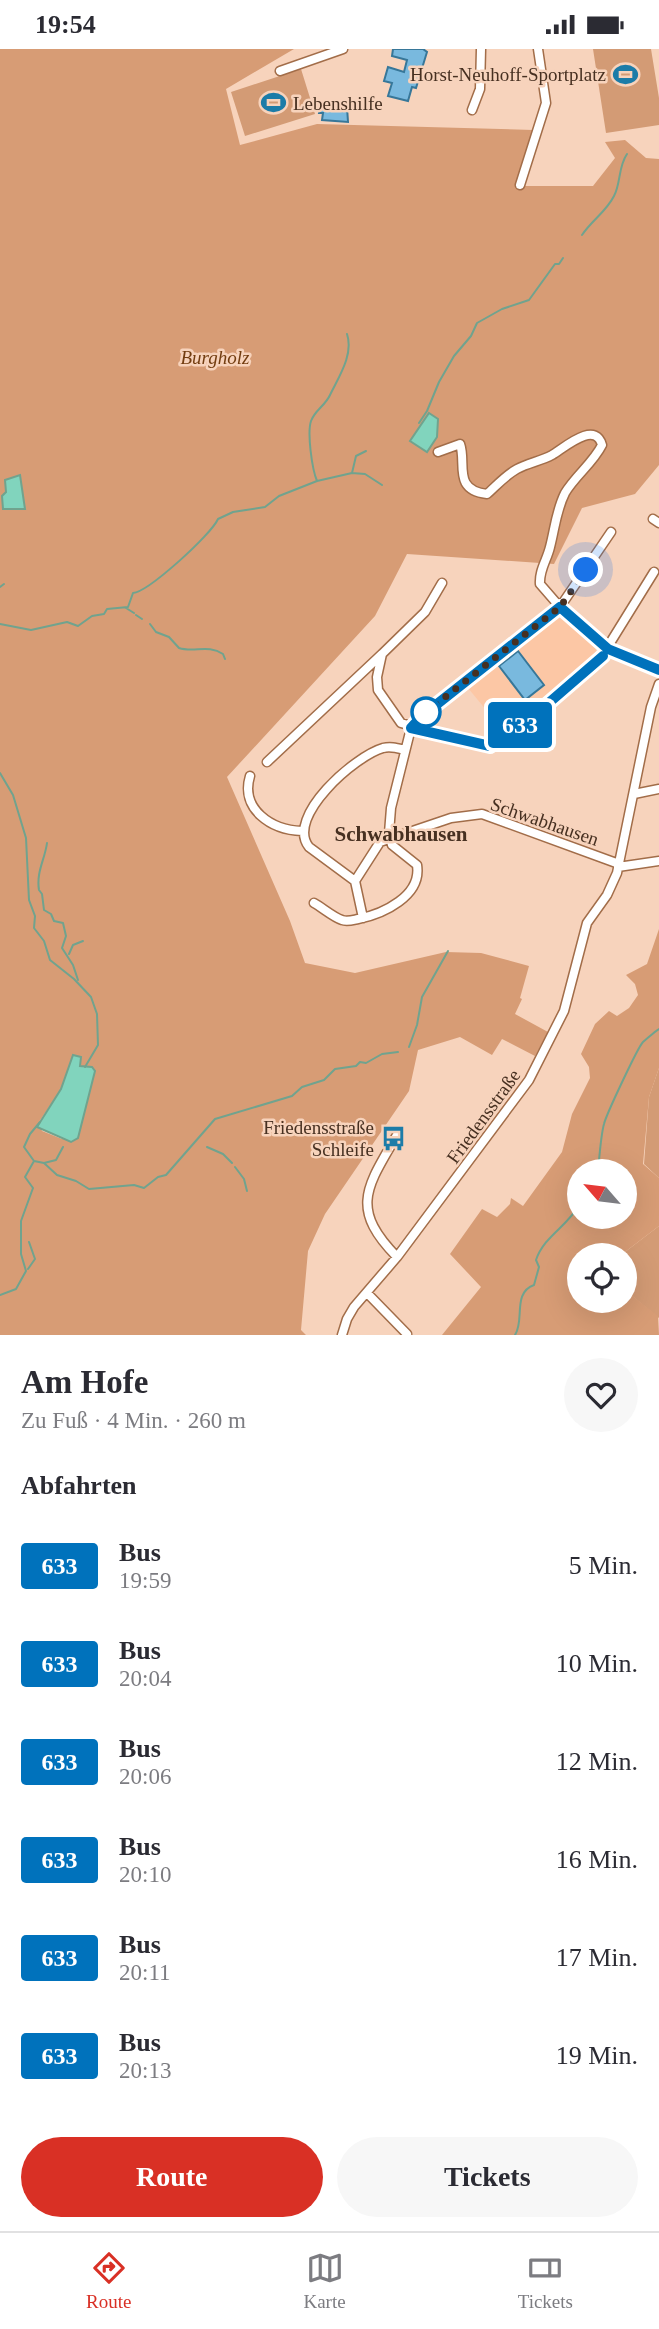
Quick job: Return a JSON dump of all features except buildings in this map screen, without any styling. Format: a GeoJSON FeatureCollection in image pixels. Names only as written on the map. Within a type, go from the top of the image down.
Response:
{"type":"FeatureCollection","features":[{"type":"Feature","properties":{"kind":"street"},"geometry":{"type":"LineString","coordinates":[[280,71],[343,49]]}},
{"type":"Feature","properties":{"kind":"street"},"geometry":{"type":"LineString","coordinates":[[472,110],[480,89],[481,49]]}},
{"type":"Feature","properties":{"kind":"street"},"geometry":{"type":"LineString","coordinates":[[520,185],[546,103],[538,49]]}},
{"type":"Feature","properties":{"kind":"street"},"geometry":{"type":"LineString","coordinates":[[438,452],[460,444],[463,478],[467,484],[482,494],[487,494],[516,470],[553,455],[569,442],[587,436],[601,439],[602,445],[597,455],[566,491],[556,513],[550,549],[540,575],[541,587],[608,649],[659,670]]}},
{"type":"Feature","properties":{"kind":"street"},"geometry":{"type":"LineString","coordinates":[[314,903],[342,920],[374,916],[396,905],[417,879],[415,863],[392,845],[389,838],[391,808],[411,728],[422,716],[560,607],[611,532]]}},
{"type":"Feature","properties":{"kind":"street"},"geometry":{"type":"LineString","coordinates":[[382,654],[377,677],[379,689],[401,723],[411,728],[490,746],[544,707],[608,649],[654,572]]}},
{"type":"Feature","properties":{"kind":"street"},"geometry":{"type":"LineString","coordinates":[[267,762],[425,612],[442,583]]}},
{"type":"Feature","properties":{"kind":"street","name":"Friedensstraße"},"geometry":{"type":"LineString","coordinates":[[342,1335],[347,1319],[397,1257],[529,1080],[564,1011],[587,923],[611,889],[619,865],[651,707],[659,684]]}},
{"type":"Feature","properties":{"kind":"street"},"geometry":{"type":"LineString","coordinates":[[363,918],[355,881],[309,847],[304,841],[302,831],[313,808],[342,775],[381,749],[392,747],[405,750]]}},
{"type":"Feature","properties":{"kind":"street"},"geometry":{"type":"LineString","coordinates":[[250,776],[246,795],[253,809],[281,828],[302,831]]}},
{"type":"Feature","properties":{"kind":"street"},"geometry":{"type":"LineString","coordinates":[[634,794],[659,789]]}},
{"type":"Feature","properties":{"kind":"street","name":"Schwabhausen"},"geometry":{"type":"LineString","coordinates":[[355,881],[376,845],[389,838],[451,818],[482,814],[619,865]]}},
{"type":"Feature","properties":{"kind":"street"},"geometry":{"type":"LineString","coordinates":[[619,865],[659,861]]}},
{"type":"Feature","properties":{"kind":"street"},"geometry":{"type":"LineString","coordinates":[[397,1135],[373,1178],[367,1207],[373,1230],[397,1257]]}},
{"type":"Feature","properties":{"kind":"street"},"geometry":{"type":"LineString","coordinates":[[367,1293],[407,1333]]}},
{"type":"Feature","properties":{"kind":"shaded area","name":"Horst-Neuhoff-Sportplatz"},"geometry":{"type":"Polygon","coordinates":[[[593,49],[651,49],[659,98],[659,125],[606,133],[593,49]]]}},
{"type":"Feature","properties":{"kind":"shaded area","name":"Lebenshilfe"},"geometry":{"type":"Polygon","coordinates":[[[301,69],[315,114],[245,136],[231,92],[301,69]]]}},
{"type":"Feature","properties":{"kind":"shaded area"},"geometry":{"type":"Polygon","coordinates":[[[562,615],[597,645],[595,655],[540,704],[500,733],[489,718],[491,716],[468,688],[562,615]]]}},
{"type":"Feature","properties":{"kind":"shaded area"},"geometry":{"type":"Polygon","coordinates":[[[659,1068],[659,1178],[644,1164],[649,1097],[659,1068]]]}},
{"type":"Feature","properties":{"kind":"shaded area"},"geometry":{"type":"Polygon","coordinates":[[[659,1226],[659,1318],[637,1300],[637,1243],[659,1226]]]}},
{"type":"Feature","properties":{"kind":"green space","name":"Burgholz"},"geometry":{"type":"Polygon","coordinates":[[[0,49],[294,49],[226,89],[240,145],[317,124],[533,130],[519,186],[593,186],[615,158],[605,142],[625,140],[646,158],[659,159],[659,465],[635,494],[582,508],[554,564],[407,554],[375,616],[227,777],[290,921],[305,963],[355,973],[446,952],[481,953],[529,966],[520,998],[522,999],[515,1014],[548,1032],[535,1056],[502,1039],[492,1055],[460,1037],[418,1050],[409,1091],[325,1214],[308,1251],[301,1330],[306,1335],[0,1335],[0,49]],[[75,1055],[61,1089],[39,1122],[42,1131],[62,1139],[78,1138],[95,1071],[80,1066],[81,1057],[75,1055]]]}},
{"type":"Feature","properties":{"kind":"green space"},"geometry":{"type":"Polygon","coordinates":[[[659,929],[659,1068],[649,1097],[643,1164],[659,1178],[659,1226],[637,1243],[567,1243],[567,1313],[637,1313],[637,1299],[658,1316],[659,1335],[442,1335],[481,1287],[450,1254],[482,1209],[497,1217],[510,1204],[511,1198],[523,1206],[562,1152],[572,1114],[590,1078],[589,1067],[581,1054],[595,1024],[609,1011],[617,1016],[629,1008],[638,995],[635,984],[626,975],[647,964],[659,929]]]}},
{"type":"Feature","properties":{"kind":"water"},"geometry":{"type":"Polygon","coordinates":[[[429,413],[438,419],[437,437],[427,452],[410,441],[429,413]]]}},
{"type":"Feature","properties":{"kind":"water"},"geometry":{"type":"Polygon","coordinates":[[[20,475],[25,509],[3,509],[5,480],[20,475]]]}},
{"type":"Feature","properties":{"kind":"water"},"geometry":{"type":"Polygon","coordinates":[[[73,1055],[81,1057],[80,1066],[92,1067],[95,1071],[78,1138],[71,1142],[37,1127],[61,1089],[73,1055]]]}},
{"type":"Feature","properties":{"kind":"waterway"},"geometry":{"type":"LineString","coordinates":[[582,235],[614,196],[627,154]]}},
{"type":"Feature","properties":{"kind":"waterway"},"geometry":{"type":"LineString","coordinates":[[419,423],[454,356],[471,336],[477,323],[502,309],[529,300],[555,264],[559,264],[563,258]]}},
{"type":"Feature","properties":{"kind":"waterway"},"geometry":{"type":"LineString","coordinates":[[317,481],[311,451],[311,421],[328,399],[344,366],[349,342],[347,334]]}},
{"type":"Feature","properties":{"kind":"waterway"},"geometry":{"type":"LineString","coordinates":[[0,624],[31,630],[67,622],[78,626],[92,616],[104,614],[107,609],[128,607],[133,593],[152,583],[178,562],[218,519],[233,512],[265,507],[279,496],[317,481],[352,473],[356,456],[366,451]]}},
{"type":"Feature","properties":{"kind":"waterway"},"geometry":{"type":"LineString","coordinates":[[352,473],[365,474],[382,485]]}},
{"type":"Feature","properties":{"kind":"waterway"},"geometry":{"type":"LineString","coordinates":[[0,587],[4,584]]}},
{"type":"Feature","properties":{"kind":"waterway"},"geometry":{"type":"LineString","coordinates":[[126,608],[134,613]]}},
{"type":"Feature","properties":{"kind":"waterway"},"geometry":{"type":"LineString","coordinates":[[136,615],[142,619]]}},
{"type":"Feature","properties":{"kind":"waterway"},"geometry":{"type":"LineString","coordinates":[[150,624],[156,632],[169,637],[179,648],[217,651],[223,654],[225,659]]}},
{"type":"Feature","properties":{"kind":"waterway"},"geometry":{"type":"LineString","coordinates":[[0,773],[13,795],[26,838],[29,900],[35,916],[34,928],[44,941],[50,960],[91,997],[97,1014],[98,1045],[85,1067]]}},
{"type":"Feature","properties":{"kind":"waterway"},"geometry":{"type":"LineString","coordinates":[[47,843],[40,871],[39,890],[44,910],[51,914],[54,921],[63,923],[66,936],[62,948],[73,965],[78,980]]}},
{"type":"Feature","properties":{"kind":"waterway"},"geometry":{"type":"LineString","coordinates":[[69,954],[73,945],[83,941]]}},
{"type":"Feature","properties":{"kind":"waterway"},"geometry":{"type":"LineString","coordinates":[[409,1047],[417,1025],[422,997],[448,951]]}},
{"type":"Feature","properties":{"kind":"waterway"},"geometry":{"type":"LineString","coordinates":[[599,1159],[603,1128],[610,1108],[643,1042],[659,1029]]}},
{"type":"Feature","properties":{"kind":"waterway"},"geometry":{"type":"LineString","coordinates":[[34,1161],[44,1163],[57,1175],[76,1181],[89,1189],[134,1185],[144,1188],[158,1177],[166,1175],[215,1119],[292,1096],[302,1087],[324,1080],[335,1069],[356,1066],[382,1054],[398,1052]]}},
{"type":"Feature","properties":{"kind":"waterway"},"geometry":{"type":"LineString","coordinates":[[0,1295],[16,1289],[26,1271],[21,1254],[21,1221],[33,1188],[25,1177],[34,1161],[24,1147],[40,1122]]}},
{"type":"Feature","properties":{"kind":"waterway"},"geometry":{"type":"LineString","coordinates":[[44,1163],[56,1160],[63,1147]]}},
{"type":"Feature","properties":{"kind":"waterway"},"geometry":{"type":"LineString","coordinates":[[207,1147],[223,1154],[232,1163]]}},
{"type":"Feature","properties":{"kind":"waterway"},"geometry":{"type":"LineString","coordinates":[[235,1167],[244,1179],[247,1191]]}},
{"type":"Feature","properties":{"kind":"waterway"},"geometry":{"type":"LineString","coordinates":[[515,1335],[523,1294],[534,1285],[539,1267],[536,1260],[545,1244],[567,1221]]}},
{"type":"Feature","properties":{"kind":"waterway"},"geometry":{"type":"LineString","coordinates":[[28,1269],[35,1259],[29,1242]]}},
{"type":"Feature","properties":{"kind":"bus line","name":"633"},"geometry":{"type":"LineString","coordinates":[[603,656],[544,707],[490,746],[411,728],[422,716],[560,607],[608,649],[659,670]]}},
{"type":"Feature","properties":{"kind":"place","name":"Horst-Neuhoff-Sportplatz"},"geometry":{"type":"Point","coordinates":[626,74]}},
{"type":"Feature","properties":{"kind":"place","name":"Lebenshilfe"},"geometry":{"type":"Point","coordinates":[273,103]}},
{"type":"Feature","properties":{"kind":"place","name":"Friedensstraße Schleife"},"geometry":{"type":"Point","coordinates":[394,1138]}},
{"type":"Feature","properties":{"kind":"district","name":"Schwabhausen"},"geometry":{"type":"Point","coordinates":[401,834]}},
{"type":"Feature","properties":{"kind":"route"},"geometry":{"type":"LineString","coordinates":[[426,712],[560,607],[586,570]]}}]}
